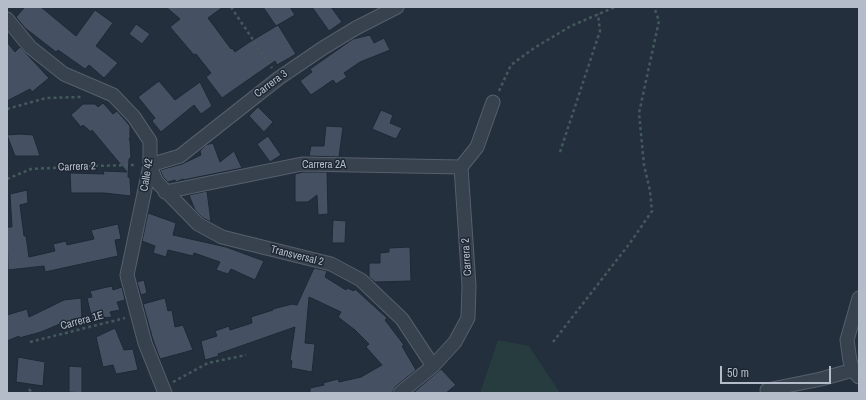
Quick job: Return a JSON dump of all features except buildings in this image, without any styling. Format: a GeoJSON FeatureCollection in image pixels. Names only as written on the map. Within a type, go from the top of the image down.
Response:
{"type":"FeatureCollection","features":[{"type":"Feature","properties":{"kind":"street","name":"Carrera 3"},"geometry":{"type":"LineString","coordinates":[[150,165],[180,156],[279,78],[349,32],[397,7]]}},
{"type":"Feature","properties":{"kind":"street","name":"Calle 42"},"geometry":{"type":"LineString","coordinates":[[7,19],[30,47],[64,74],[113,95],[134,117],[150,142],[150,165],[127,275],[145,343],[164,390]]}},
{"type":"Feature","properties":{"kind":"street"},"geometry":{"type":"LineString","coordinates":[[461,167],[476,147],[494,102]]}},
{"type":"Feature","properties":{"kind":"street","name":"Carrera 2A"},"geometry":{"type":"LineString","coordinates":[[165,192],[302,164],[461,167]]}},
{"type":"Feature","properties":{"kind":"street","name":"Transversal 2"},"geometry":{"type":"LineString","coordinates":[[150,165],[156,181],[165,192],[198,224],[222,237],[331,264],[361,280],[402,319],[433,366]]}},
{"type":"Feature","properties":{"kind":"street","name":"Carrera 2"},"geometry":{"type":"LineString","coordinates":[[400,393],[433,366],[455,342],[468,318],[469,286],[461,167]]}},
{"type":"Feature","properties":{"kind":"street"},"geometry":{"type":"LineString","coordinates":[[767,390],[856,373],[850,361],[847,340],[859,298]]}},
{"type":"Feature","properties":{"kind":"path"},"geometry":{"type":"LineString","coordinates":[[231,7],[279,78]]}},
{"type":"Feature","properties":{"kind":"path"},"geometry":{"type":"LineString","coordinates":[[494,102],[511,65],[540,44],[571,26],[615,7]]}},
{"type":"Feature","properties":{"kind":"path"},"geometry":{"type":"LineString","coordinates":[[553,342],[630,243],[652,211],[650,192],[644,165],[639,113],[659,21],[654,7]]}},
{"type":"Feature","properties":{"kind":"path"},"geometry":{"type":"LineString","coordinates":[[560,152],[600,31],[598,14]]}},
{"type":"Feature","properties":{"kind":"path"},"geometry":{"type":"LineString","coordinates":[[7,109],[46,98],[83,96]]}},
{"type":"Feature","properties":{"kind":"path","name":"Carrera 2"},"geometry":{"type":"LineString","coordinates":[[7,179],[31,169],[150,165]]}},
{"type":"Feature","properties":{"kind":"path","name":"Carrera 1E"},"geometry":{"type":"LineString","coordinates":[[30,342],[138,314]]}},
{"type":"Feature","properties":{"kind":"path"},"geometry":{"type":"LineString","coordinates":[[164,390],[208,363],[246,356]]}},
{"type":"Feature","properties":{"kind":"path"},"geometry":{"type":"LineString","coordinates":[[29,389],[32,393]]}},
{"type":"Feature","properties":{"kind":"green space"},"geometry":{"type":"Polygon","coordinates":[[[498,340],[529,346],[560,393],[480,393],[498,340]]]}}]}
